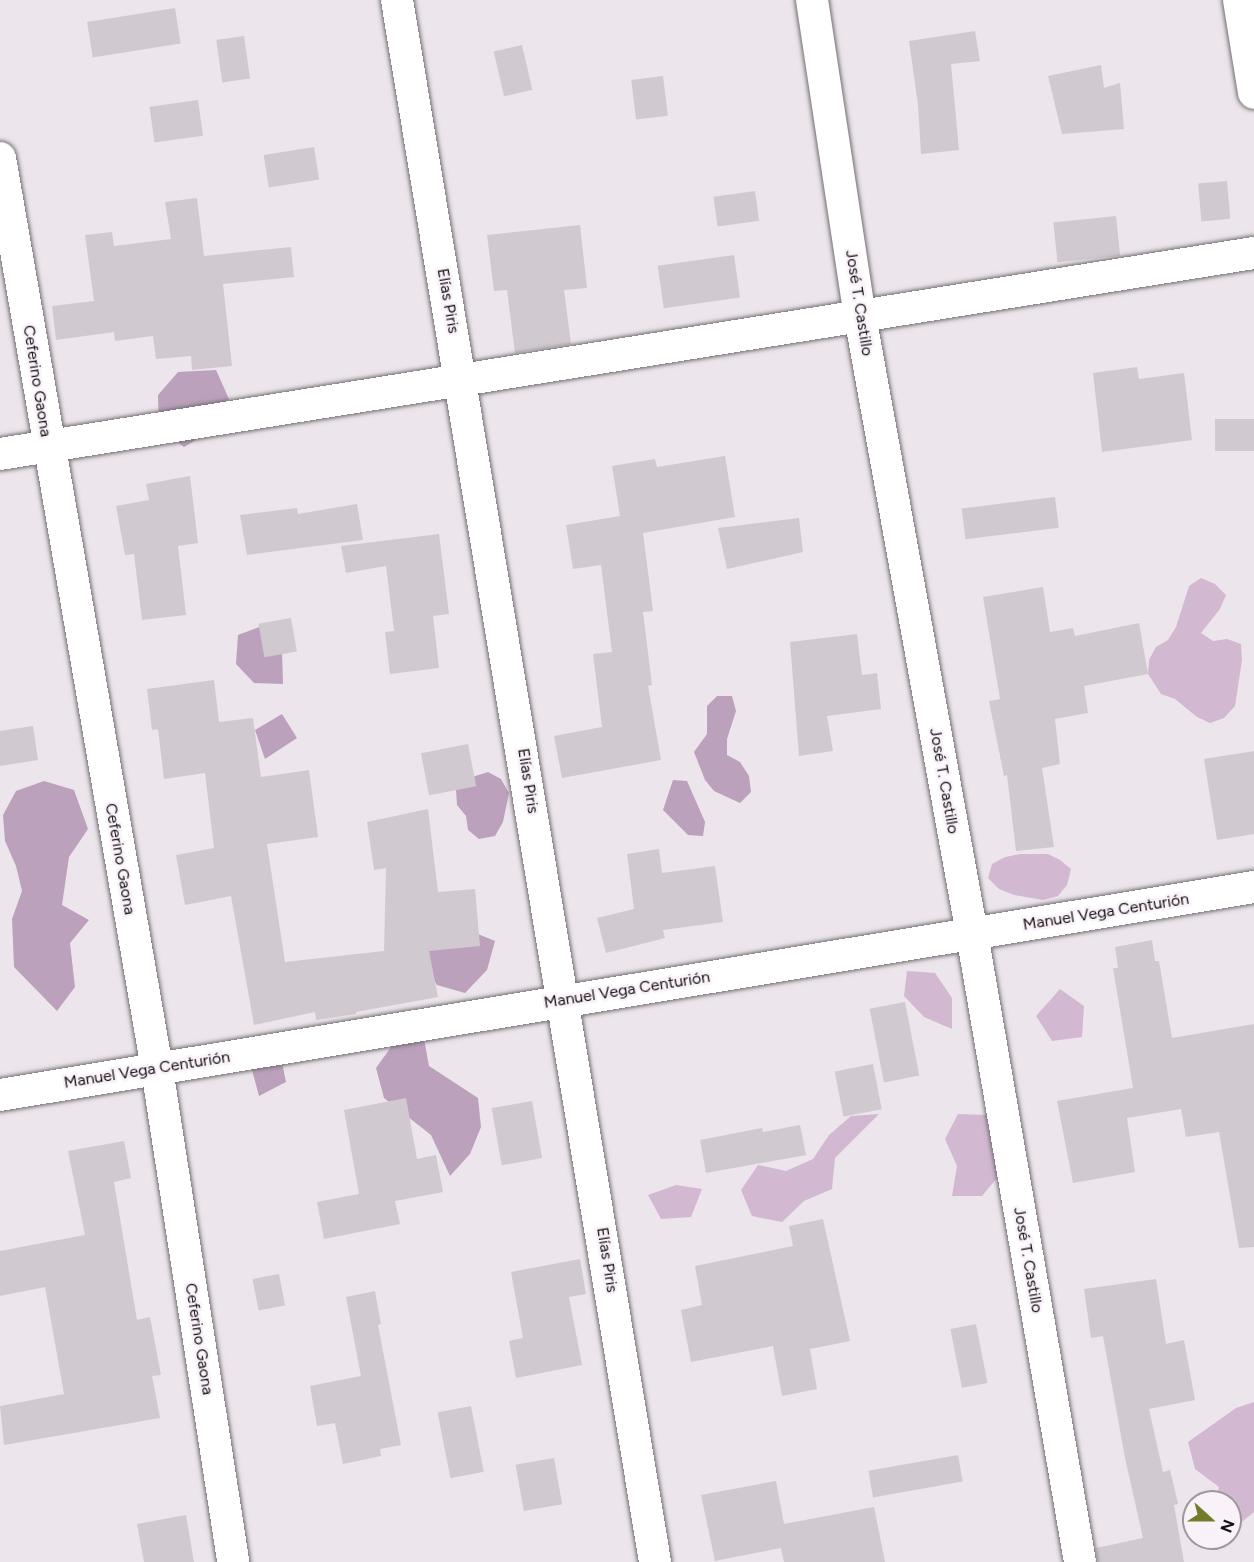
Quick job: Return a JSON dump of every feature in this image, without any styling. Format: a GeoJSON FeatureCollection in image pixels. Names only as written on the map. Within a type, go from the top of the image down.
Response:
{"type":"FeatureCollection","features":[{"type":"Feature","properties":{"kind":"street","name":"Elías Piris"},"geometry":{"type":"LineString","coordinates":[[397,0],[565,1001],[655,1562]]}},
{"type":"Feature","properties":{"kind":"street","name":"José T. Castillo"},"geometry":{"type":"LineString","coordinates":[[812,0],[860,316],[972,934],[1080,1562]]}},
{"type":"Feature","properties":{"kind":"street"},"geometry":{"type":"LineString","coordinates":[[1239,0],[1254,93]]}},
{"type":"Feature","properties":{"kind":"street","name":"Ceferino Gaona"},"geometry":{"type":"LineString","coordinates":[[0,158],[157,1069],[233,1562]]}},
{"type":"Feature","properties":{"kind":"street"},"geometry":{"type":"LineString","coordinates":[[0,454],[1254,253]]}},
{"type":"Feature","properties":{"kind":"street","name":"Manuel Vega Centurión"},"geometry":{"type":"LineString","coordinates":[[0,1095],[1254,887]]}},
{"type":"Feature","properties":{"kind":"shaded area"},"geometry":{"type":"Polygon","coordinates":[[[216,370],[229,399],[213,430],[184,447],[159,428],[158,395],[178,372],[216,370]]]}},
{"type":"Feature","properties":{"kind":"shaded area"},"geometry":{"type":"Polygon","coordinates":[[[1201,578],[1215,584],[1226,595],[1220,609],[1201,633],[1213,641],[1227,639],[1241,644],[1242,660],[1235,706],[1224,718],[1210,723],[1197,717],[1175,699],[1161,694],[1148,674],[1149,660],[1156,647],[1168,640],[1176,627],[1189,586],[1201,578]]]}},
{"type":"Feature","properties":{"kind":"shaded area"},"geometry":{"type":"Polygon","coordinates":[[[265,625],[282,652],[283,684],[254,683],[236,664],[238,635],[265,625]]]}},
{"type":"Feature","properties":{"kind":"shaded area"},"geometry":{"type":"Polygon","coordinates":[[[717,696],[732,696],[736,711],[727,739],[727,755],[740,762],[749,776],[751,792],[740,803],[714,791],[705,780],[694,752],[707,734],[707,706],[717,696]]]}},
{"type":"Feature","properties":{"kind":"shaded area"},"geometry":{"type":"Polygon","coordinates":[[[282,714],[297,738],[265,759],[255,730],[282,714]]]}},
{"type":"Feature","properties":{"kind":"shaded area"},"geometry":{"type":"Polygon","coordinates":[[[488,772],[501,779],[509,793],[503,822],[495,836],[479,839],[468,830],[466,816],[457,805],[456,790],[466,779],[488,772]]]}},
{"type":"Feature","properties":{"kind":"shaded area"},"geometry":{"type":"Polygon","coordinates":[[[673,780],[687,781],[705,822],[703,836],[688,835],[663,810],[673,780]]]}},
{"type":"Feature","properties":{"kind":"shaded area"},"geometry":{"type":"Polygon","coordinates":[[[44,781],[74,790],[88,829],[69,857],[62,905],[89,920],[70,943],[75,987],[57,1011],[14,967],[12,919],[22,891],[16,866],[5,841],[3,815],[16,791],[44,781]]]}},
{"type":"Feature","properties":{"kind":"shaded area"},"geometry":{"type":"Polygon","coordinates":[[[1020,854],[1048,854],[1071,869],[1067,885],[1058,896],[1043,900],[1014,895],[999,889],[988,878],[992,864],[1005,857],[1020,854]]]}},
{"type":"Feature","properties":{"kind":"shaded area"},"geometry":{"type":"Polygon","coordinates":[[[468,930],[495,941],[487,970],[465,993],[437,985],[421,960],[437,937],[468,930]]]}},
{"type":"Feature","properties":{"kind":"shaded area"},"geometry":{"type":"Polygon","coordinates":[[[907,971],[935,973],[952,998],[952,1029],[924,1017],[904,996],[907,971]]]}},
{"type":"Feature","properties":{"kind":"shaded area"},"geometry":{"type":"Polygon","coordinates":[[[1060,989],[1084,1006],[1082,1037],[1052,1041],[1036,1016],[1060,989]]]}},
{"type":"Feature","properties":{"kind":"shaded area"},"geometry":{"type":"Polygon","coordinates":[[[424,1039],[429,1066],[478,1098],[481,1127],[470,1154],[450,1176],[431,1135],[384,1098],[376,1068],[394,1043],[424,1039]]]}},
{"type":"Feature","properties":{"kind":"shaded area"},"geometry":{"type":"Polygon","coordinates":[[[280,1053],[286,1082],[259,1096],[251,1066],[280,1053]]]}},
{"type":"Feature","properties":{"kind":"shaded area"},"geometry":{"type":"Polygon","coordinates":[[[879,1114],[835,1158],[832,1189],[804,1201],[782,1222],[752,1216],[741,1190],[758,1165],[786,1171],[813,1159],[829,1135],[851,1116],[879,1114]]]}},
{"type":"Feature","properties":{"kind":"shaded area"},"geometry":{"type":"Polygon","coordinates":[[[958,1114],[987,1115],[1002,1172],[982,1196],[952,1196],[957,1166],[945,1139],[958,1114]]]}},
{"type":"Feature","properties":{"kind":"shaded area"},"geometry":{"type":"Polygon","coordinates":[[[676,1185],[702,1189],[691,1217],[661,1219],[648,1195],[676,1185]]]}},
{"type":"Feature","properties":{"kind":"shaded area"},"geometry":{"type":"Polygon","coordinates":[[[1254,1402],[1254,1512],[1242,1522],[1242,1490],[1218,1490],[1219,1487],[1195,1469],[1188,1442],[1236,1408],[1254,1402]]]}},
{"type":"Feature","properties":{"kind":"building"},"geometry":{"type":"Polygon","coordinates":[[[175,8],[181,44],[93,57],[87,22],[175,8]]]}},
{"type":"Feature","properties":{"kind":"building"},"geometry":{"type":"Polygon","coordinates":[[[975,31],[980,61],[951,64],[959,150],[921,154],[918,105],[909,41],[975,31]]]}},
{"type":"Feature","properties":{"kind":"building"},"geometry":{"type":"Polygon","coordinates":[[[244,36],[250,79],[222,82],[216,40],[244,36]]]}},
{"type":"Feature","properties":{"kind":"building"},"geometry":{"type":"Polygon","coordinates":[[[522,45],[532,90],[504,96],[494,52],[522,45]]]}},
{"type":"Feature","properties":{"kind":"building"},"geometry":{"type":"Polygon","coordinates":[[[1101,65],[1104,88],[1120,83],[1124,129],[1062,134],[1048,76],[1101,65]]]}},
{"type":"Feature","properties":{"kind":"building"},"geometry":{"type":"Polygon","coordinates":[[[663,76],[668,116],[636,120],[631,80],[663,76]]]}},
{"type":"Feature","properties":{"kind":"building"},"geometry":{"type":"Polygon","coordinates":[[[198,100],[203,136],[154,142],[149,107],[198,100]]]}},
{"type":"Feature","properties":{"kind":"building"},"geometry":{"type":"Polygon","coordinates":[[[314,147],[319,180],[269,188],[264,155],[314,147]]]}},
{"type":"Feature","properties":{"kind":"building"},"geometry":{"type":"Polygon","coordinates":[[[1227,181],[1230,219],[1201,221],[1198,184],[1227,181]]]}},
{"type":"Feature","properties":{"kind":"building"},"geometry":{"type":"Polygon","coordinates":[[[755,191],[759,221],[718,227],[713,197],[755,191]]]}},
{"type":"Feature","properties":{"kind":"building"},"geometry":{"type":"Polygon","coordinates":[[[197,198],[204,256],[291,247],[294,277],[223,284],[232,366],[192,370],[191,356],[156,359],[153,336],[115,341],[114,332],[56,340],[52,306],[94,301],[85,235],[112,232],[114,246],[171,239],[165,202],[197,198]]]}},
{"type":"Feature","properties":{"kind":"building"},"geometry":{"type":"Polygon","coordinates":[[[1116,216],[1120,256],[1058,262],[1053,223],[1116,216]]]}},
{"type":"Feature","properties":{"kind":"building"},"geometry":{"type":"Polygon","coordinates":[[[580,225],[587,288],[564,290],[571,344],[515,353],[507,290],[494,291],[487,235],[580,225]]]}},
{"type":"Feature","properties":{"kind":"building"},"geometry":{"type":"Polygon","coordinates":[[[734,255],[740,298],[664,308],[658,266],[734,255]]]}},
{"type":"Feature","properties":{"kind":"building"},"geometry":{"type":"Polygon","coordinates":[[[1137,367],[1139,379],[1184,373],[1192,440],[1102,452],[1093,373],[1137,367]]]}},
{"type":"Feature","properties":{"kind":"building"},"geometry":{"type":"Polygon","coordinates":[[[1215,419],[1254,419],[1254,451],[1215,451],[1215,419]]]}},
{"type":"Feature","properties":{"kind":"building"},"geometry":{"type":"Polygon","coordinates":[[[725,456],[735,517],[643,533],[653,611],[643,612],[652,685],[648,686],[661,760],[562,778],[554,736],[602,727],[593,654],[612,652],[601,565],[573,569],[566,525],[620,516],[612,466],[655,459],[657,467],[725,456]]]}},
{"type":"Feature","properties":{"kind":"building"},"geometry":{"type":"Polygon","coordinates":[[[190,476],[198,543],[178,546],[186,615],[142,620],[134,554],[125,555],[116,506],[149,500],[146,484],[190,476]]]}},
{"type":"Feature","properties":{"kind":"building"},"geometry":{"type":"Polygon","coordinates":[[[1055,497],[1059,528],[965,539],[962,508],[1055,497]]]}},
{"type":"Feature","properties":{"kind":"building"},"geometry":{"type":"Polygon","coordinates":[[[357,504],[363,540],[247,555],[240,515],[297,508],[298,514],[357,504]]]}},
{"type":"Feature","properties":{"kind":"building"},"geometry":{"type":"Polygon","coordinates":[[[799,518],[803,552],[727,569],[718,528],[799,518]]]}},
{"type":"Feature","properties":{"kind":"building"},"geometry":{"type":"Polygon","coordinates":[[[439,534],[449,614],[433,616],[439,668],[390,674],[385,632],[394,631],[386,566],[346,573],[341,546],[439,534]]]}},
{"type":"Feature","properties":{"kind":"building"},"geometry":{"type":"Polygon","coordinates":[[[1043,587],[1050,632],[1073,628],[1075,636],[1139,623],[1148,674],[1084,686],[1088,713],[1055,719],[1060,764],[1042,768],[1054,847],[1016,851],[1007,775],[1004,776],[989,701],[1000,699],[983,597],[1043,587]]]}},
{"type":"Feature","properties":{"kind":"building"},"geometry":{"type":"Polygon","coordinates":[[[291,618],[297,651],[264,657],[259,624],[291,618]]]}},
{"type":"Feature","properties":{"kind":"building"},"geometry":{"type":"Polygon","coordinates":[[[857,634],[862,675],[877,673],[881,709],[827,716],[833,751],[799,756],[790,642],[857,634]]]}},
{"type":"Feature","properties":{"kind":"building"},"geometry":{"type":"Polygon","coordinates":[[[214,680],[219,722],[253,718],[261,777],[309,770],[318,837],[267,844],[285,962],[384,951],[386,868],[374,870],[367,822],[428,809],[438,892],[475,889],[480,946],[429,951],[438,997],[356,1012],[356,1014],[316,1020],[315,1012],[254,1025],[231,896],[185,905],[176,855],[214,848],[205,773],[164,779],[158,729],[152,730],[147,689],[214,680]]]}},
{"type":"Feature","properties":{"kind":"building"},"geometry":{"type":"Polygon","coordinates":[[[33,726],[38,760],[0,766],[0,731],[33,726]]]}},
{"type":"Feature","properties":{"kind":"building"},"geometry":{"type":"Polygon","coordinates":[[[468,744],[476,786],[429,795],[421,753],[468,744]]]}},
{"type":"Feature","properties":{"kind":"building"},"geometry":{"type":"Polygon","coordinates":[[[1254,751],[1254,834],[1217,840],[1204,759],[1254,751]]]}},
{"type":"Feature","properties":{"kind":"building"},"geometry":{"type":"Polygon","coordinates":[[[659,849],[662,873],[715,866],[723,922],[663,930],[665,938],[606,953],[597,918],[634,909],[627,854],[659,849]]]}},
{"type":"Feature","properties":{"kind":"building"},"geometry":{"type":"Polygon","coordinates":[[[1152,940],[1155,961],[1159,961],[1172,1038],[1254,1024],[1254,1247],[1239,1248],[1219,1132],[1186,1137],[1181,1109],[1127,1118],[1135,1172],[1073,1183],[1057,1101],[1133,1088],[1113,968],[1118,968],[1115,947],[1152,940]]]}},
{"type":"Feature","properties":{"kind":"building"},"geometry":{"type":"Polygon","coordinates":[[[905,1002],[919,1076],[884,1082],[870,1009],[905,1002]]]}},
{"type":"Feature","properties":{"kind":"building"},"geometry":{"type":"Polygon","coordinates":[[[873,1064],[882,1109],[843,1117],[835,1071],[873,1064]]]}},
{"type":"Feature","properties":{"kind":"building"},"geometry":{"type":"Polygon","coordinates":[[[406,1098],[417,1159],[436,1155],[443,1192],[395,1201],[400,1224],[324,1239],[317,1202],[359,1194],[344,1110],[406,1098]]]}},
{"type":"Feature","properties":{"kind":"building"},"geometry":{"type":"Polygon","coordinates":[[[532,1101],[542,1158],[502,1165],[492,1108],[532,1101]]]}},
{"type":"Feature","properties":{"kind":"building"},"geometry":{"type":"Polygon","coordinates":[[[800,1125],[806,1155],[706,1173],[700,1140],[762,1128],[763,1132],[800,1125]]]}},
{"type":"Feature","properties":{"kind":"building"},"geometry":{"type":"Polygon","coordinates":[[[124,1141],[131,1178],[114,1182],[137,1320],[150,1317],[161,1375],[152,1376],[160,1418],[4,1445],[0,1406],[64,1394],[45,1287],[0,1296],[0,1251],[85,1235],[68,1151],[124,1141]]]}},
{"type":"Feature","properties":{"kind":"building"},"geometry":{"type":"Polygon","coordinates":[[[823,1219],[850,1341],[810,1349],[817,1389],[782,1396],[773,1346],[691,1362],[681,1310],[702,1305],[695,1266],[793,1246],[789,1226],[823,1219]]]}},
{"type":"Feature","properties":{"kind":"building"},"geometry":{"type":"Polygon","coordinates":[[[580,1259],[586,1294],[569,1297],[582,1365],[516,1378],[509,1341],[523,1338],[511,1272],[580,1259]]]}},
{"type":"Feature","properties":{"kind":"building"},"geometry":{"type":"Polygon","coordinates":[[[279,1274],[285,1305],[259,1311],[252,1279],[279,1274]]]}},
{"type":"Feature","properties":{"kind":"building"},"geometry":{"type":"Polygon","coordinates":[[[1156,1279],[1166,1344],[1184,1340],[1195,1400],[1149,1409],[1163,1472],[1170,1470],[1178,1504],[1174,1505],[1184,1562],[1098,1562],[1096,1548],[1143,1538],[1125,1458],[1103,1336],[1091,1338],[1084,1289],[1156,1279]]]}},
{"type":"Feature","properties":{"kind":"building"},"geometry":{"type":"Polygon","coordinates":[[[375,1291],[381,1324],[378,1325],[401,1445],[380,1449],[381,1456],[343,1464],[335,1423],[317,1426],[310,1386],[361,1376],[346,1297],[375,1291]]]}},
{"type":"Feature","properties":{"kind":"building"},"geometry":{"type":"Polygon","coordinates":[[[976,1324],[987,1383],[962,1388],[950,1329],[976,1324]]]}},
{"type":"Feature","properties":{"kind":"building"},"geometry":{"type":"Polygon","coordinates":[[[471,1406],[484,1472],[450,1478],[438,1412],[471,1406]]]}},
{"type":"Feature","properties":{"kind":"building"},"geometry":{"type":"Polygon","coordinates":[[[958,1455],[963,1482],[873,1497],[868,1471],[958,1455]]]}},
{"type":"Feature","properties":{"kind":"building"},"geometry":{"type":"Polygon","coordinates":[[[554,1458],[562,1504],[524,1511],[516,1465],[554,1458]]]}},
{"type":"Feature","properties":{"kind":"building"},"geometry":{"type":"Polygon","coordinates":[[[776,1481],[784,1524],[874,1507],[885,1562],[784,1562],[781,1548],[715,1561],[701,1495],[776,1481]]]}},
{"type":"Feature","properties":{"kind":"building"},"geometry":{"type":"Polygon","coordinates":[[[186,1515],[194,1562],[144,1562],[137,1524],[186,1515]]]}}]}
